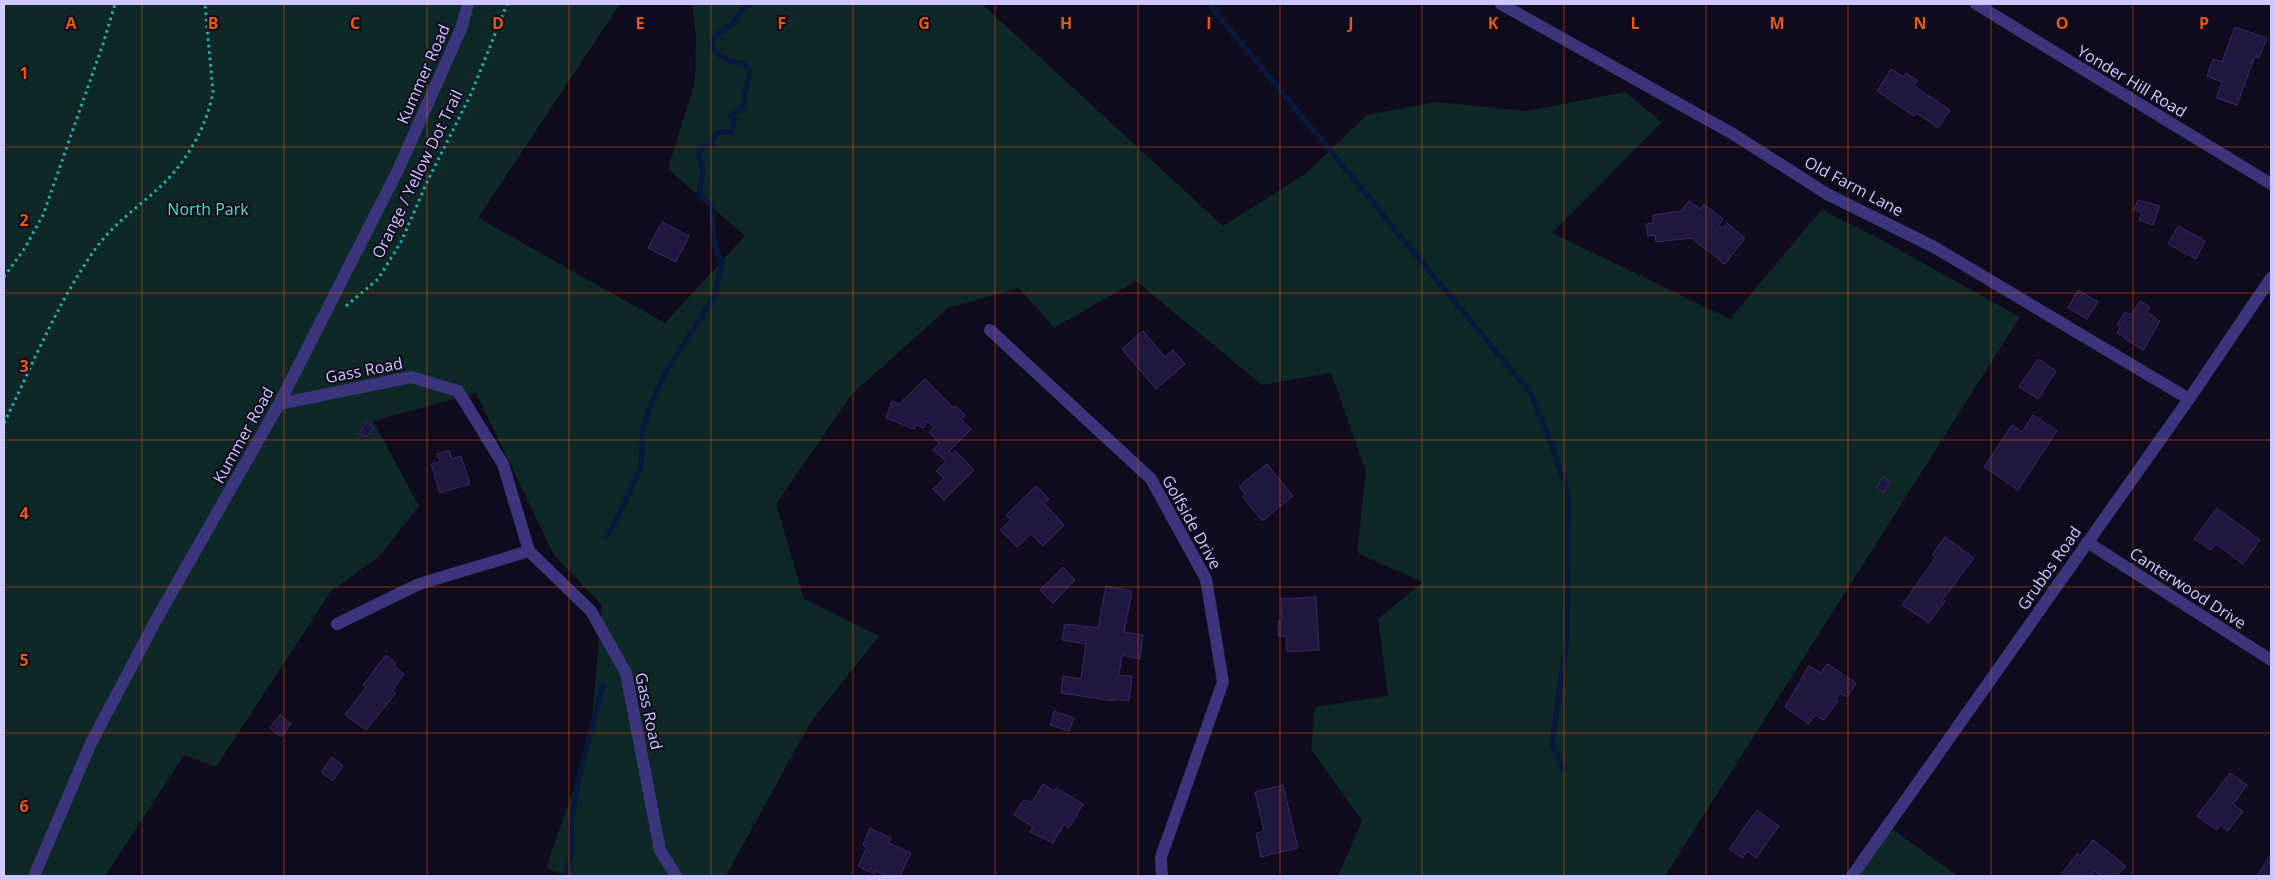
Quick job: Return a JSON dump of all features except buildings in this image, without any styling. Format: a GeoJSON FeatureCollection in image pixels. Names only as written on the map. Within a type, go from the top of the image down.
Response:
{"type":"FeatureCollection","features":[{"type":"Feature","properties":{"kind":"street","name":"Kummer Road"},"geometry":{"type":"LineString","coordinates":[[34,876],[91,743],[156,620],[279,404],[398,170],[461,29],[468,4]]}},
{"type":"Feature","properties":{"kind":"street","name":"Old Farm Lane"},"geometry":{"type":"LineString","coordinates":[[1501,4],[1733,134],[1827,194],[1934,247],[2189,399]]}},
{"type":"Feature","properties":{"kind":"street","name":"Yonder Hill Road"},"geometry":{"type":"LineString","coordinates":[[1976,4],[2271,184]]}},
{"type":"Feature","properties":{"kind":"street","name":"Grubbs Road"},"geometry":{"type":"LineString","coordinates":[[1852,876],[2189,399],[2271,278]]}},
{"type":"Feature","properties":{"kind":"street","name":"Golfside Drive"},"geometry":{"type":"LineString","coordinates":[[990,330],[1151,479],[1206,579],[1223,682],[1161,856],[1162,876]]}},
{"type":"Feature","properties":{"kind":"street","name":"Gass Road"},"geometry":{"type":"LineString","coordinates":[[279,404],[412,376],[458,391],[503,464],[529,551],[592,611],[626,673],[660,850],[676,876]]}},
{"type":"Feature","properties":{"kind":"street","name":"Canterwood Drive"},"geometry":{"type":"LineString","coordinates":[[2087,542],[2271,660]]}},
{"type":"Feature","properties":{"kind":"street"},"geometry":{"type":"LineString","coordinates":[[337,624],[419,584],[529,551]]}},
{"type":"Feature","properties":{"kind":"path"},"geometry":{"type":"LineString","coordinates":[[4,277],[25,248],[43,215],[103,44],[115,4]]}},
{"type":"Feature","properties":{"kind":"path"},"geometry":{"type":"LineString","coordinates":[[4,423],[69,291],[96,248],[119,220],[162,185],[178,168],[194,144],[210,105],[213,92],[205,4]]}},
{"type":"Feature","properties":{"kind":"path","name":"Orange / Yellow Dot Trail"},"geometry":{"type":"LineString","coordinates":[[344,308],[378,279],[400,242],[428,180],[471,94],[507,4]]}},
{"type":"Feature","properties":{"kind":"green space","name":"North Park"},"geometry":{"type":"Polygon","coordinates":[[[4,4],[620,4],[478,218],[665,323],[745,236],[668,169],[695,82],[696,37],[692,4],[982,4],[1223,226],[1305,174],[1367,115],[1436,102],[1527,111],[1625,92],[1662,122],[1552,233],[1730,319],[1821,210],[1887,243],[2020,317],[1665,876],[1338,876],[1362,821],[1311,749],[1315,707],[1388,696],[1378,619],[1423,582],[1357,553],[1366,471],[1331,373],[1262,385],[1136,281],[1054,328],[1019,288],[948,308],[852,394],[776,504],[804,599],[879,636],[810,723],[726,876],[567,876],[546,868],[590,743],[602,605],[554,555],[476,393],[373,421],[419,506],[379,557],[331,591],[216,767],[184,755],[105,876],[4,876],[4,4]]]}},
{"type":"Feature","properties":{"kind":"green space"},"geometry":{"type":"Polygon","coordinates":[[[1888,826],[1958,876],[1852,876],[1888,826]]]}},
{"type":"Feature","properties":{"kind":"waterway"},"geometry":{"type":"LineString","coordinates":[[606,537],[613,527],[641,467],[643,429],[649,409],[664,375],[715,295],[722,262],[714,242],[712,205],[699,196],[703,169],[698,154],[701,146],[711,146],[716,133],[732,132],[734,124],[731,116],[745,106],[744,95],[750,73],[745,64],[721,57],[711,46],[715,36],[732,24],[745,7],[751,4]]}},
{"type":"Feature","properties":{"kind":"waterway"},"geometry":{"type":"LineString","coordinates":[[1209,4],[1531,394],[1549,438],[1568,494],[1567,636],[1552,743],[1563,769]]}},
{"type":"Feature","properties":{"kind":"waterway"},"geometry":{"type":"LineString","coordinates":[[566,876],[566,870],[572,853],[571,823],[579,777],[603,685]]}}]}
